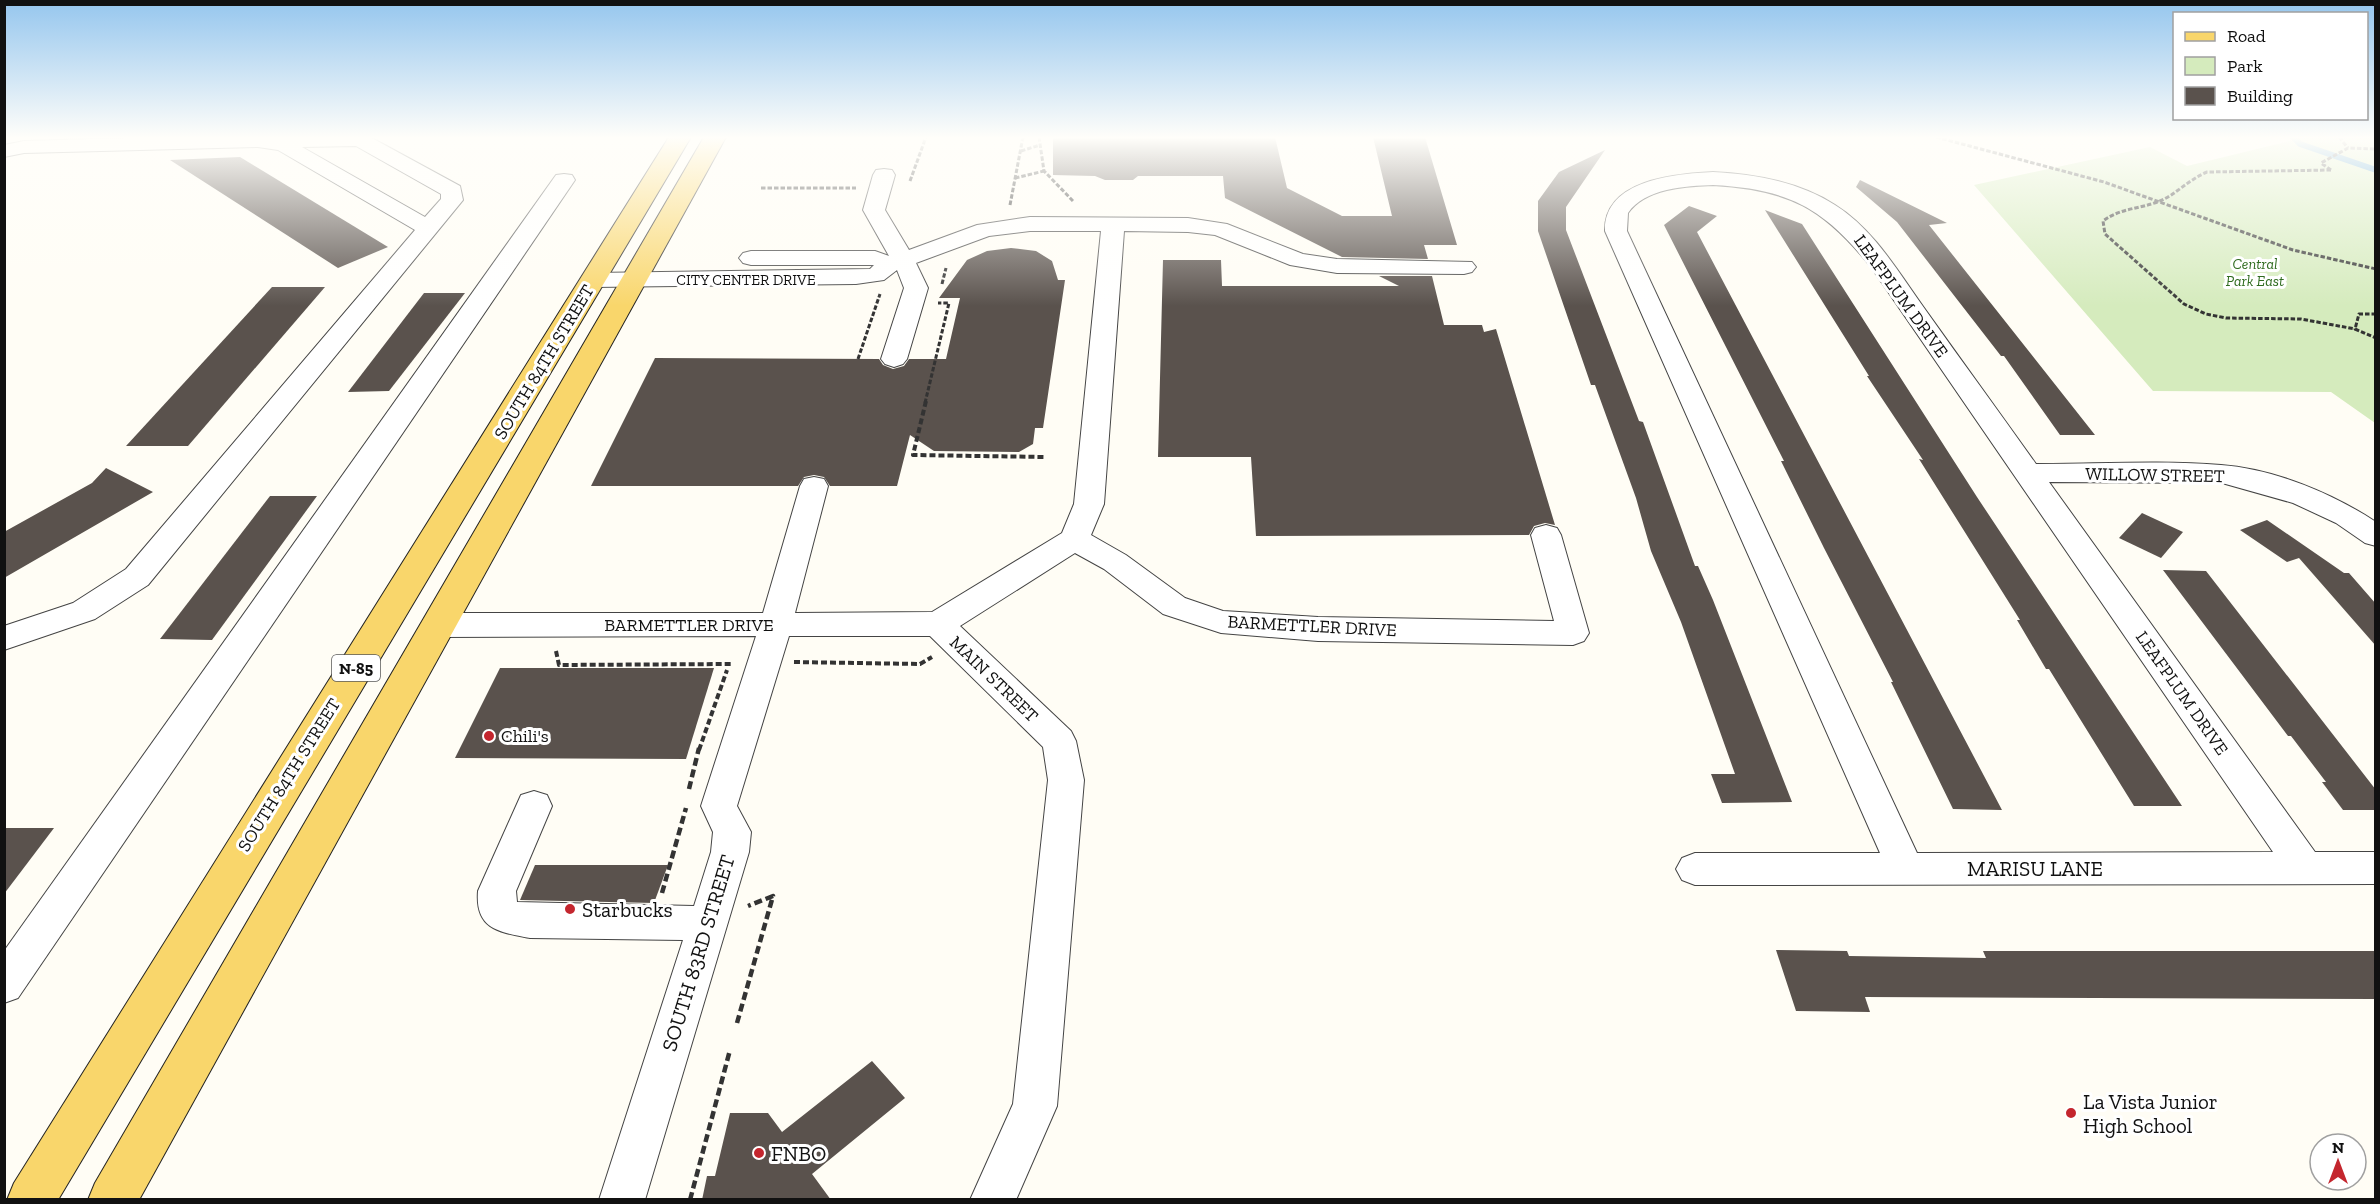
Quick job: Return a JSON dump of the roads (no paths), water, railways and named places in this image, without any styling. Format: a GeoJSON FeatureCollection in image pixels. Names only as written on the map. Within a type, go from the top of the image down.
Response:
{"type":"FeatureCollection","features":[{"type":"Feature","properties":{"kind":"main road","name":"SOUTH 84TH STREET"},"geometry":{"type":"LineString","coordinates":[[31,1200],[192,933],[647,193]]}},
{"type":"Feature","properties":{"kind":"main road","name":"SOUTH 84TH STREET"},"geometry":{"type":"LineString","coordinates":[[112,1200],[683,193]]}},
{"type":"Feature","properties":{"kind":"street"},"geometry":{"type":"LineString","coordinates":[[368,193],[428,228]]}},
{"type":"Feature","properties":{"kind":"street"},"geometry":{"type":"LineString","coordinates":[[4,638],[84,611],[137,577],[452,200],[452,193]]}},
{"type":"Feature","properties":{"kind":"street"},"geometry":{"type":"LineString","coordinates":[[6,980],[555,193]]}},
{"type":"Feature","properties":{"kind":"street"},"geometry":{"type":"LineString","coordinates":[[885,193],[874,210],[898,261],[916,288],[894,359]]}},
{"type":"Feature","properties":{"kind":"street","name":"LEAFPLUM DRIVE"},"geometry":{"type":"LineString","coordinates":[[1639,193],[1632,196],[1617,213],[1616,231],[1906,868]]}},
{"type":"Feature","properties":{"kind":"street","name":"LEAFPLUM DRIVE"},"geometry":{"type":"LineString","coordinates":[[1792,193],[1819,204],[1848,224],[1879,262],[2305,868]]}},
{"type":"Feature","properties":{"kind":"street","name":"CITY CENTER DRIVE"},"geometry":{"type":"LineString","coordinates":[[600,270],[640,269],[830,280],[876,275],[898,261],[996,227],[1113,224],[1220,229],[1298,260],[1337,266],[1464,267]]}},
{"type":"Feature","properties":{"kind":"street"},"geometry":{"type":"LineString","coordinates":[[1074,539],[1089,504],[1113,224]]}},
{"type":"Feature","properties":{"kind":"street","name":"WILLOW STREET"},"geometry":{"type":"LineString","coordinates":[[2028,473],[2222,474],[2264,483],[2303,496],[2346,516],[2376,536]]}},
{"type":"Feature","properties":{"kind":"street","name":"SOUTH 83RD STREET"},"geometry":{"type":"LineString","coordinates":[[625,1189],[733,841],[732,832],[719,807],[776,625],[814,486]]}},
{"type":"Feature","properties":{"kind":"street","name":"BARMETTLER DRIVE"},"geometry":{"type":"LineString","coordinates":[[1074,539],[1115,562],[1174,606],[1221,622],[1318,629],[1573,633],[1546,535]]}},
{"type":"Feature","properties":{"kind":"street","name":"MAIN STREET"},"geometry":{"type":"LineString","coordinates":[[993,1200],[1035,1106],[1066,780],[1059,741],[936,640],[1074,539]]}},
{"type":"Feature","properties":{"kind":"street","name":"BARMETTLER DRIVE"},"geometry":{"type":"LineString","coordinates":[[440,625],[776,625],[936,640]]}},
{"type":"Feature","properties":{"kind":"street"},"geometry":{"type":"LineString","coordinates":[[534,807],[497,891],[496,908],[507,917],[530,921],[708,923]]}},
{"type":"Feature","properties":{"kind":"street","name":"MARISU LANE"},"geometry":{"type":"LineString","coordinates":[[1695,868],[2376,868]]}},
{"type":"Feature","properties":{"kind":"place","name":"Chili's"},"geometry":{"type":"Point","coordinates":[489,736]}},
{"type":"Feature","properties":{"kind":"place","name":"Starbucks"},"geometry":{"type":"Point","coordinates":[570,909]}},
{"type":"Feature","properties":{"kind":"place","name":"La Vista Junior High School"},"geometry":{"type":"Point","coordinates":[2071,1113]}},
{"type":"Feature","properties":{"kind":"place","name":"FNBO"},"geometry":{"type":"Point","coordinates":[759,1153]}},
{"type":"Feature","properties":{"kind":"park label","name":"Central Park East"},"geometry":{"type":"Point","coordinates":[2255,272]}}]}
